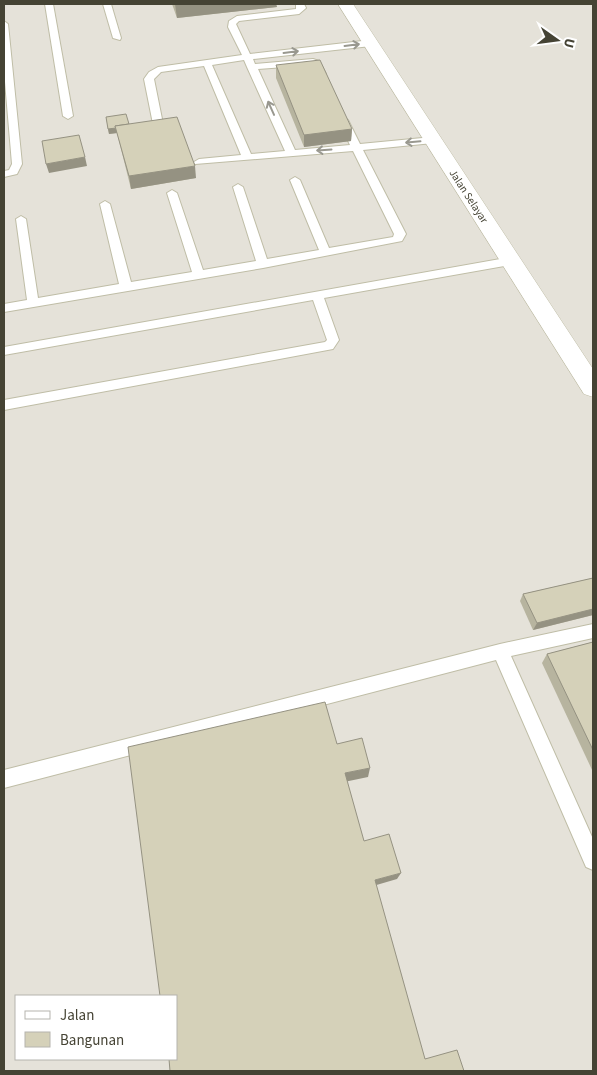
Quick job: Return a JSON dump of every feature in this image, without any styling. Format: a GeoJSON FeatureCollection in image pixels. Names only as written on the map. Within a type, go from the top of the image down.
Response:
{"type":"FeatureCollection","features":[{"type":"Feature","properties":{"kind":"street","name":"Jalan Selayar"},"geometry":{"type":"LineString","coordinates":[[346,4],[593,388]]}},
{"type":"Feature","properties":{"kind":"lane"},"geometry":{"type":"LineString","coordinates":[[49,4],[68,116]]}},
{"type":"Feature","properties":{"kind":"lane"},"geometry":{"type":"LineString","coordinates":[[107,4],[117,38]]}},
{"type":"Feature","properties":{"kind":"lane"},"geometry":{"type":"LineString","coordinates":[[291,152],[232,27],[232,23],[237,19],[299,11],[302,8],[300,4]]}},
{"type":"Feature","properties":{"kind":"lane"},"geometry":{"type":"LineString","coordinates":[[4,24],[17,164],[13,172],[4,174]]}},
{"type":"Feature","properties":{"kind":"lane"},"geometry":{"type":"LineString","coordinates":[[159,129],[149,79],[158,70],[247,57],[370,43]]}},
{"type":"Feature","properties":{"kind":"lane"},"geometry":{"type":"LineString","coordinates":[[252,67],[312,62],[316,64],[324,80]]}},
{"type":"Feature","properties":{"kind":"lane"},"geometry":{"type":"LineString","coordinates":[[207,63],[247,157]]}},
{"type":"Feature","properties":{"kind":"lane"},"geometry":{"type":"LineString","coordinates":[[4,308],[393,241],[400,234],[340,114]]}},
{"type":"Feature","properties":{"kind":"lane"},"geometry":{"type":"LineString","coordinates":[[199,162],[433,140]]}},
{"type":"Feature","properties":{"kind":"lane"},"geometry":{"type":"LineString","coordinates":[[295,180],[325,252]]}},
{"type":"Feature","properties":{"kind":"lane"},"geometry":{"type":"LineString","coordinates":[[238,187],[263,264]]}},
{"type":"Feature","properties":{"kind":"lane"},"geometry":{"type":"LineString","coordinates":[[172,193],[199,274]]}},
{"type":"Feature","properties":{"kind":"lane"},"geometry":{"type":"LineString","coordinates":[[105,204],[126,287]]}},
{"type":"Feature","properties":{"kind":"lane"},"geometry":{"type":"LineString","coordinates":[[20,219],[32,303]]}},
{"type":"Feature","properties":{"kind":"lane"},"geometry":{"type":"LineString","coordinates":[[4,352],[512,261]]}},
{"type":"Feature","properties":{"kind":"lane"},"geometry":{"type":"LineString","coordinates":[[4,405],[329,346],[333,340],[318,296]]}},
{"type":"Feature","properties":{"kind":"lane"},"geometry":{"type":"LineString","coordinates":[[4,779],[500,652],[593,631]]}},
{"type":"Feature","properties":{"kind":"lane"},"geometry":{"type":"LineString","coordinates":[[500,652],[593,860]]}},
{"type":"Feature","properties":{"kind":"shaded area"},"geometry":{"type":"Polygon","coordinates":[[[4,4],[593,4],[593,1071],[4,1071],[4,4]]]}},
{"type":"Feature","properties":{"kind":"building"},"geometry":{"type":"Polygon","coordinates":[[[320,60],[352,129],[304,135],[276,65],[320,60]]]}},
{"type":"Feature","properties":{"kind":"building"},"geometry":{"type":"Polygon","coordinates":[[[126,114],[129,124],[108,129],[106,117],[126,114]]]}},
{"type":"Feature","properties":{"kind":"building"},"geometry":{"type":"Polygon","coordinates":[[[177,117],[195,166],[129,176],[115,126],[177,117]]]}},
{"type":"Feature","properties":{"kind":"building"},"geometry":{"type":"Polygon","coordinates":[[[79,135],[85,157],[46,164],[42,141],[79,135]]]}},
{"type":"Feature","properties":{"kind":"building"},"geometry":{"type":"Polygon","coordinates":[[[593,578],[593,609],[537,623],[523,594],[593,578]]]}},
{"type":"Feature","properties":{"kind":"building"},"geometry":{"type":"Polygon","coordinates":[[[593,642],[593,750],[547,654],[593,642]]]}},
{"type":"Feature","properties":{"kind":"building"},"geometry":{"type":"Polygon","coordinates":[[[325,702],[337,744],[362,738],[370,768],[345,773],[364,841],[389,834],[401,873],[375,880],[425,1059],[457,1050],[464,1071],[170,1071],[169,1060],[178,1060],[178,995],[160,995],[128,747],[325,702]]]}}]}
